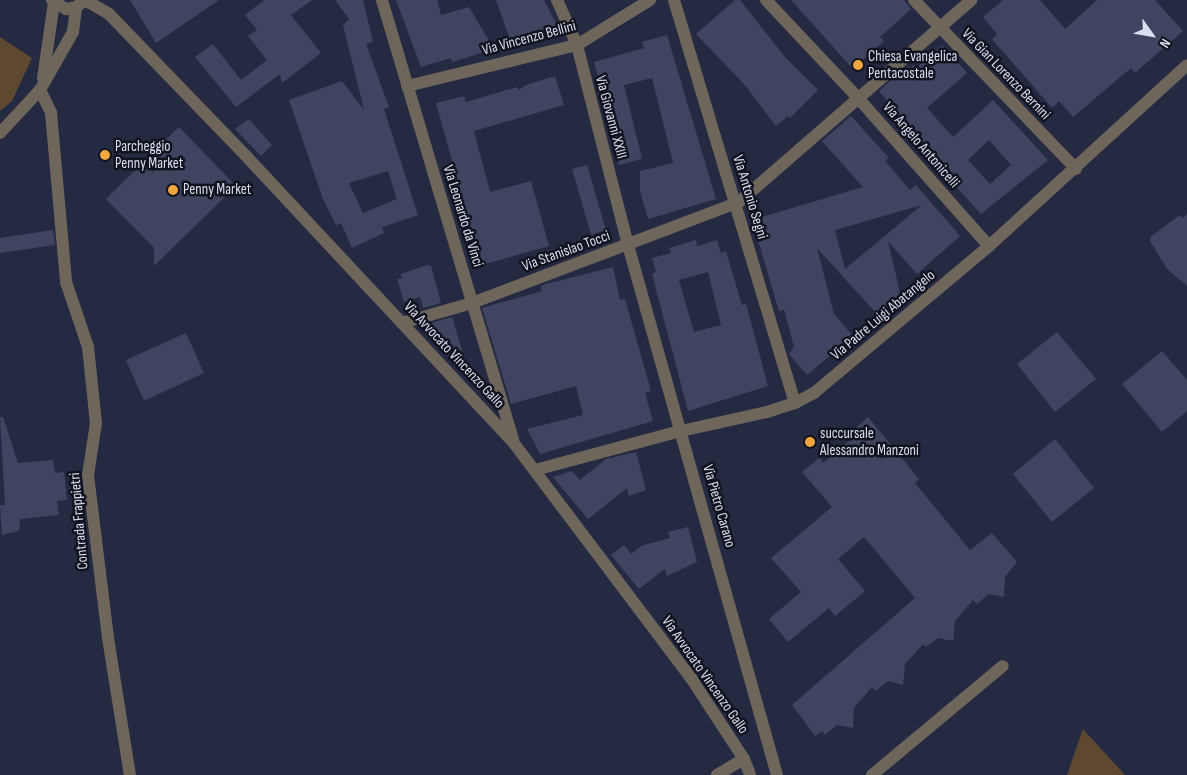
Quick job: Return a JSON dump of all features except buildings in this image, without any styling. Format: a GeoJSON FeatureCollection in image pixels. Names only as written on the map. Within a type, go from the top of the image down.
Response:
{"type":"FeatureCollection","features":[{"type":"Feature","properties":{"kind":"street","name":"Via Leonardo da Vinci"},"geometry":{"type":"LineString","coordinates":[[382,0],[513,442]]}},
{"type":"Feature","properties":{"kind":"street","name":"Via Giovanni XXIII"},"geometry":{"type":"LineString","coordinates":[[557,0],[577,44],[628,245]]}},
{"type":"Feature","properties":{"kind":"street","name":"Via Vincenzo Bellini"},"geometry":{"type":"LineString","coordinates":[[408,86],[577,44],[650,0]]}},
{"type":"Feature","properties":{"kind":"street","name":"Via Antonio Segni"},"geometry":{"type":"LineString","coordinates":[[674,0],[737,203],[795,404]]}},
{"type":"Feature","properties":{"kind":"street","name":"Via Angelo Antonicelli"},"geometry":{"type":"LineString","coordinates":[[766,0],[858,98],[989,246]]}},
{"type":"Feature","properties":{"kind":"street","name":"Via Gian Lorenzo Bernini"},"geometry":{"type":"LineString","coordinates":[[914,0],[1076,169]]}},
{"type":"Feature","properties":{"kind":"street","name":"Via Stanislao Tocci"},"geometry":{"type":"LineString","coordinates":[[402,323],[472,303],[737,203],[971,0]]}},
{"type":"Feature","properties":{"kind":"street","name":"Via Avvocato Vincenzo Gallo"},"geometry":{"type":"LineString","coordinates":[[53,2],[66,9],[80,3],[109,14],[513,442],[691,678],[744,759],[750,775]]}},
{"type":"Feature","properties":{"kind":"street"},"geometry":{"type":"LineString","coordinates":[[40,90],[51,41],[53,2]]}},
{"type":"Feature","properties":{"kind":"street"},"geometry":{"type":"LineString","coordinates":[[0,133],[40,90],[73,32],[80,3]]}},
{"type":"Feature","properties":{"kind":"street","name":"Via Padre Luigi Abatangelo"},"geometry":{"type":"LineString","coordinates":[[535,470],[681,431],[795,404],[814,394],[989,246],[1076,169],[1187,65]]}},
{"type":"Feature","properties":{"kind":"street","name":"Contrada Frappietri"},"geometry":{"type":"LineString","coordinates":[[40,90],[51,113],[66,282],[88,347],[96,423],[88,476],[108,638],[130,775]]}},
{"type":"Feature","properties":{"kind":"street","name":"Via Pietro Carano"},"geometry":{"type":"LineString","coordinates":[[628,245],[777,775]]}},
{"type":"Feature","properties":{"kind":"street"},"geometry":{"type":"LineString","coordinates":[[872,775],[1003,666]]}},
{"type":"Feature","properties":{"kind":"street"},"geometry":{"type":"LineString","coordinates":[[717,775],[744,759]]}},
{"type":"Feature","properties":{"kind":"shaded area"},"geometry":{"type":"Polygon","coordinates":[[[0,37],[32,58],[12,101],[0,111],[0,37]]]}},
{"type":"Feature","properties":{"kind":"shaded area"},"geometry":{"type":"Polygon","coordinates":[[[1083,729],[1125,775],[1067,775],[1083,729]]]}},
{"type":"Feature","properties":{"kind":"place","name":"Chiesa Evangelica Pentacostale"},"geometry":{"type":"Point","coordinates":[858,65]}},
{"type":"Feature","properties":{"kind":"place","name":"Parcheggio Penny Market"},"geometry":{"type":"Point","coordinates":[105,155]}},
{"type":"Feature","properties":{"kind":"place","name":"Penny Market"},"geometry":{"type":"Point","coordinates":[173,190]}},
{"type":"Feature","properties":{"kind":"place","name":"succursale Alessandro Manzoni"},"geometry":{"type":"Point","coordinates":[810,442]}}]}
